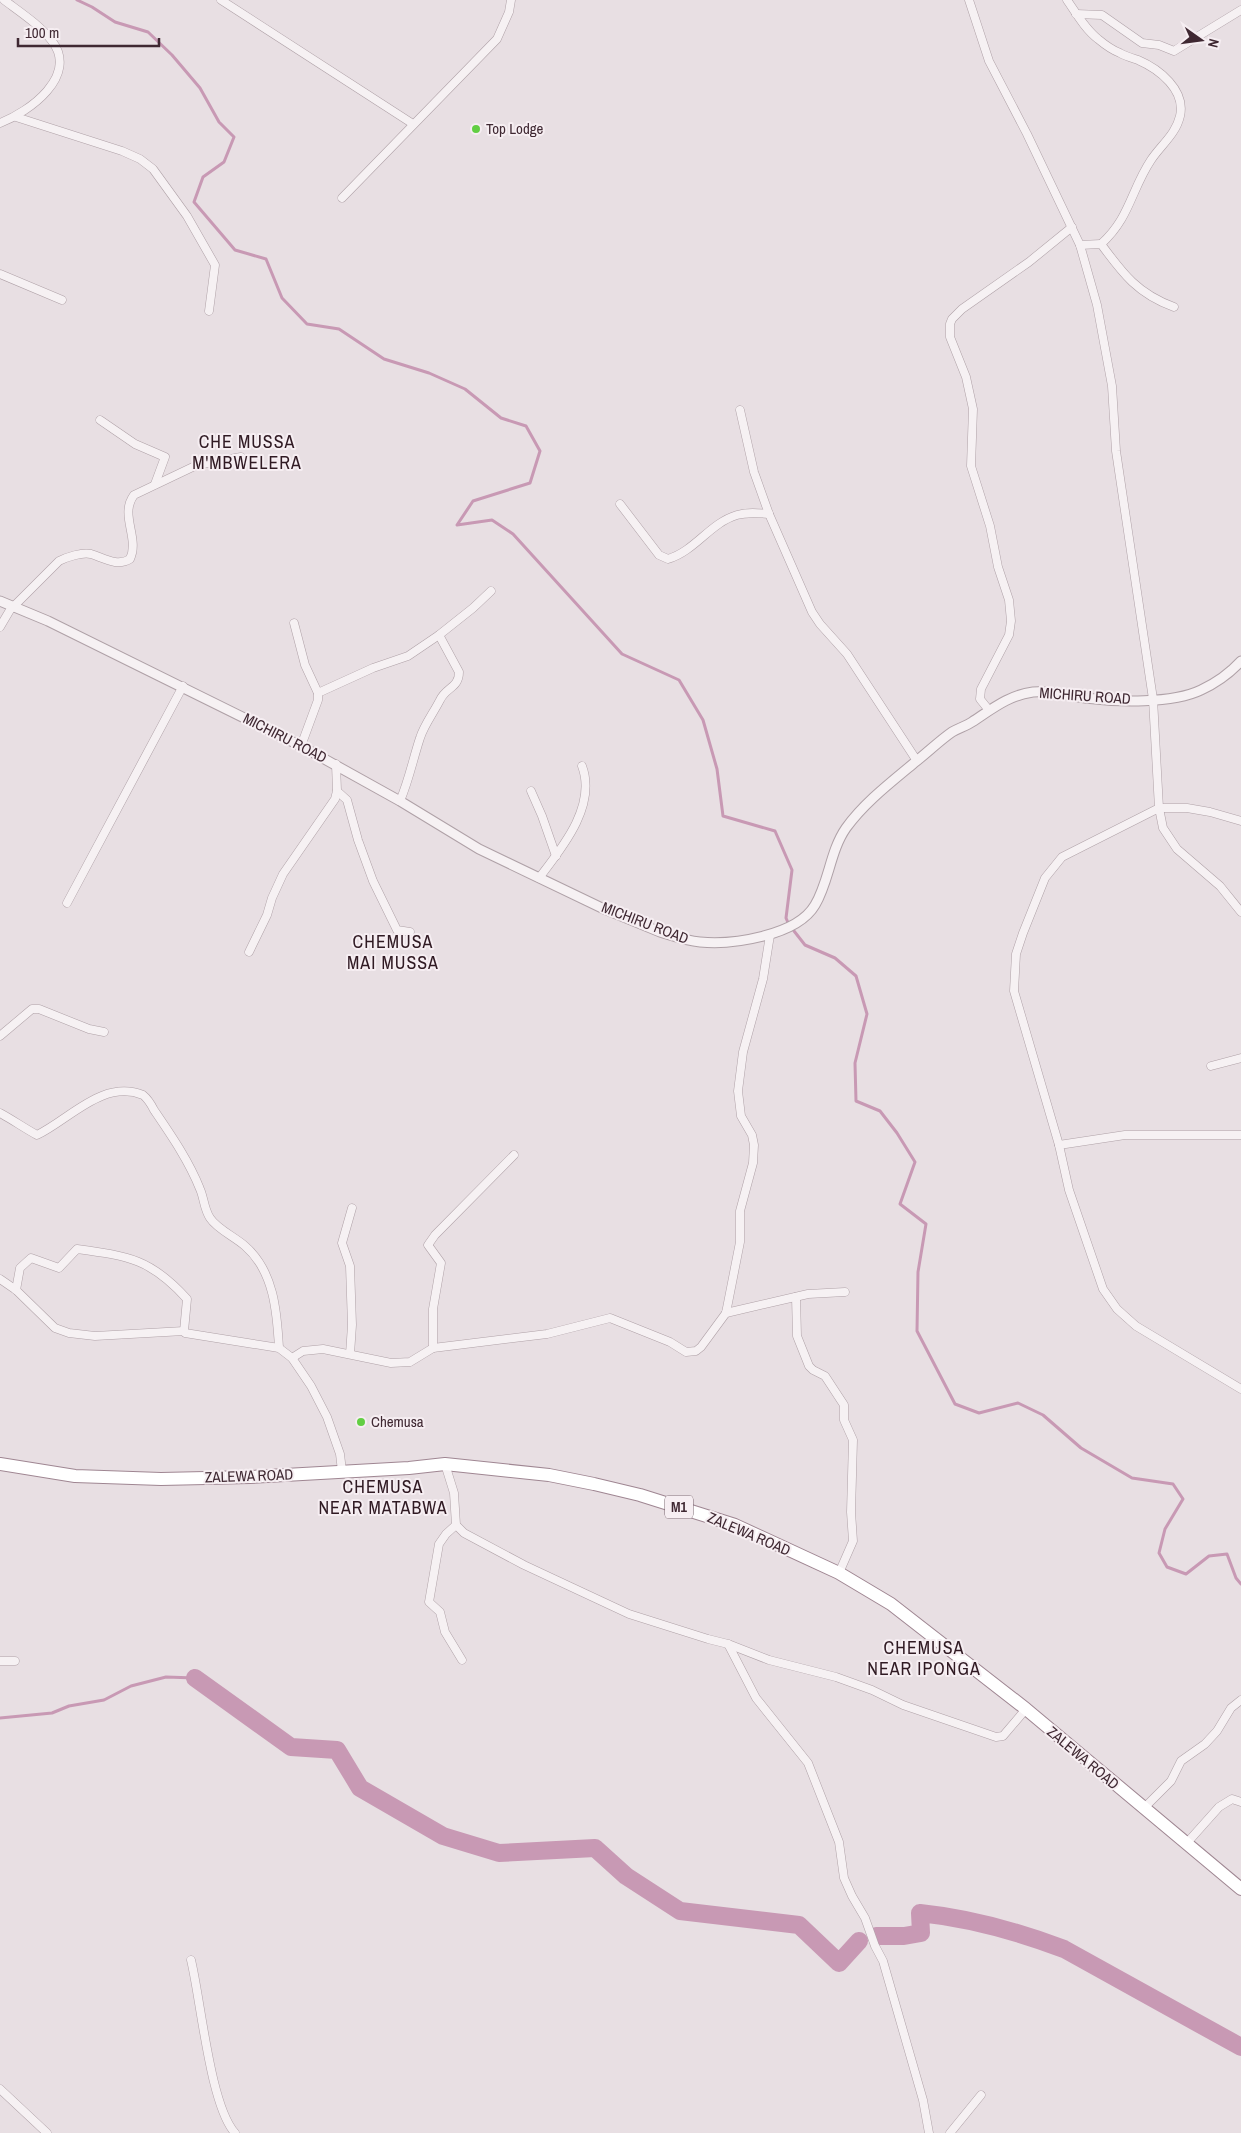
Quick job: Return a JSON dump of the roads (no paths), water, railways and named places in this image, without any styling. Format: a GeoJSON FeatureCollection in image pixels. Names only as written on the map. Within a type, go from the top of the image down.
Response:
{"type":"FeatureCollection","features":[{"type":"Feature","properties":{"kind":"highway","name":"ZALEWA ROAD"},"geometry":{"type":"LineString","coordinates":[[0,1464],[44,1472],[105,1478],[207,1478],[409,1468],[445,1464],[549,1475],[594,1484],[640,1495],[735,1525],[839,1573],[891,1604],[1026,1709],[1143,1810],[1241,1890]]}},
{"type":"Feature","properties":{"kind":"street"},"geometry":{"type":"LineString","coordinates":[[0,124],[16,117],[51,88],[59,68],[58,52],[52,40],[4,0]]}},
{"type":"Feature","properties":{"kind":"street"},"geometry":{"type":"LineString","coordinates":[[221,0],[413,124]]}},
{"type":"Feature","properties":{"kind":"street"},"geometry":{"type":"LineString","coordinates":[[342,198],[497,39],[509,12],[511,0]]}},
{"type":"Feature","properties":{"kind":"street"},"geometry":{"type":"LineString","coordinates":[[969,0],[993,70],[1027,134],[1080,245],[1096,305],[1112,386],[1116,451],[1153,700],[1159,808],[1163,828],[1177,849],[1220,886],[1241,912]]}},
{"type":"Feature","properties":{"kind":"street"},"geometry":{"type":"LineString","coordinates":[[1067,0],[1096,38],[1120,54],[1150,66],[1166,78],[1178,94],[1181,106],[1180,117],[1174,131],[1151,160],[1122,220],[1112,234],[1101,244],[1080,245]]}},
{"type":"Feature","properties":{"kind":"street"},"geometry":{"type":"LineString","coordinates":[[1076,14],[1102,15],[1142,43],[1159,45],[1174,51],[1241,10]]}},
{"type":"Feature","properties":{"kind":"street"},"geometry":{"type":"LineString","coordinates":[[16,117],[122,151],[140,159],[153,169],[187,216],[215,265],[210,312]]}},
{"type":"Feature","properties":{"kind":"street"},"geometry":{"type":"LineString","coordinates":[[988,709],[980,699],[981,689],[1009,635],[1009,605],[990,526],[971,466],[973,409],[966,377],[950,336],[950,324],[952,319],[962,309],[1029,262],[1072,227]]}},
{"type":"Feature","properties":{"kind":"street"},"geometry":{"type":"LineString","coordinates":[[1101,244],[1126,278],[1152,298],[1174,307]]}},
{"type":"Feature","properties":{"kind":"street"},"geometry":{"type":"LineString","coordinates":[[0,274],[62,300]]}},
{"type":"Feature","properties":{"kind":"street"},"geometry":{"type":"LineString","coordinates":[[740,410],[754,472],[769,514],[812,612],[834,641],[847,654],[917,761]]}},
{"type":"Feature","properties":{"kind":"street"},"geometry":{"type":"LineString","coordinates":[[100,420],[135,444],[165,457],[155,484]]}},
{"type":"Feature","properties":{"kind":"street"},"geometry":{"type":"LineString","coordinates":[[0,628],[6,616],[59,561],[67,557],[89,554],[105,561],[128,561],[133,547],[128,517],[129,504],[134,495],[197,465],[242,457]]}},
{"type":"Feature","properties":{"kind":"street"},"geometry":{"type":"LineString","coordinates":[[620,504],[659,555],[668,559],[689,550],[708,532],[731,518],[748,513],[769,514]]}},
{"type":"Feature","properties":{"kind":"street"},"geometry":{"type":"LineString","coordinates":[[318,693],[373,668],[408,656],[439,635],[492,591]]}},
{"type":"Feature","properties":{"kind":"street","name":"MICHIRU ROAD"},"geometry":{"type":"LineString","coordinates":[[0,601],[15,606],[182,686],[302,746],[400,801],[479,849],[539,878],[604,909],[676,938],[717,943],[770,935],[798,922],[809,913],[815,906],[822,891],[833,855],[844,831],[887,784],[952,733],[973,721],[988,709],[1018,695],[1035,692],[1114,702],[1153,700],[1200,691],[1218,681],[1241,661]]}},
{"type":"Feature","properties":{"kind":"street"},"geometry":{"type":"LineString","coordinates":[[294,623],[305,665],[318,693],[316,707],[302,746]]}},
{"type":"Feature","properties":{"kind":"street"},"geometry":{"type":"LineString","coordinates":[[400,801],[410,776],[421,735],[443,693],[456,684],[459,678],[459,672],[439,635]]}},
{"type":"Feature","properties":{"kind":"street"},"geometry":{"type":"LineString","coordinates":[[67,902],[182,686]]}},
{"type":"Feature","properties":{"kind":"street"},"geometry":{"type":"LineString","coordinates":[[249,952],[267,915],[272,898],[283,874],[335,799],[337,791],[336,764]]}},
{"type":"Feature","properties":{"kind":"street"},"geometry":{"type":"LineString","coordinates":[[539,878],[571,836],[582,806],[585,775],[582,766]]}},
{"type":"Feature","properties":{"kind":"street"},"geometry":{"type":"LineString","coordinates":[[337,791],[347,800],[367,865],[389,917],[397,930],[410,932]]}},
{"type":"Feature","properties":{"kind":"street"},"geometry":{"type":"LineString","coordinates":[[531,791],[556,856]]}},
{"type":"Feature","properties":{"kind":"street"},"geometry":{"type":"LineString","coordinates":[[1241,821],[1187,808],[1159,808],[1062,857],[1045,878],[1023,933],[1016,954],[1014,991],[1059,1145],[1069,1190],[1098,1280],[1117,1309],[1136,1326],[1241,1389]]}},
{"type":"Feature","properties":{"kind":"street"},"geometry":{"type":"LineString","coordinates":[[292,1358],[303,1351],[323,1348],[391,1363],[402,1363],[417,1360],[434,1348],[547,1334],[610,1318],[670,1342],[686,1352],[691,1352],[701,1347],[726,1312],[740,1242],[740,1210],[754,1154],[752,1135],[739,1110],[738,1091],[743,1052],[763,979],[770,935]]}},
{"type":"Feature","properties":{"kind":"street"},"geometry":{"type":"LineString","coordinates":[[0,1036],[32,1008],[39,1008],[90,1029],[104,1032]]}},
{"type":"Feature","properties":{"kind":"street"},"geometry":{"type":"LineString","coordinates":[[1211,1066],[1241,1058]]}},
{"type":"Feature","properties":{"kind":"street"},"geometry":{"type":"LineString","coordinates":[[0,1113],[19,1122],[26,1130],[37,1136],[110,1091],[124,1091],[143,1095],[167,1128],[192,1173],[201,1190],[209,1217],[247,1248],[262,1265],[277,1315],[279,1348]]}},
{"type":"Feature","properties":{"kind":"street"},"geometry":{"type":"LineString","coordinates":[[1059,1145],[1125,1135],[1241,1135]]}},
{"type":"Feature","properties":{"kind":"street"},"geometry":{"type":"LineString","coordinates":[[434,1348],[433,1309],[441,1263],[428,1245],[435,1235],[514,1155]]}},
{"type":"Feature","properties":{"kind":"street"},"geometry":{"type":"LineString","coordinates":[[350,1354],[352,1325],[350,1266],[342,1243],[352,1208]]}},
{"type":"Feature","properties":{"kind":"street"},"geometry":{"type":"LineString","coordinates":[[16,1290],[20,1268],[31,1258],[59,1268],[77,1249],[124,1257],[143,1262],[170,1280],[187,1299],[184,1331]]}},
{"type":"Feature","properties":{"kind":"street"},"geometry":{"type":"LineString","coordinates":[[0,1279],[16,1290],[55,1328],[69,1334],[94,1336],[184,1331],[279,1348],[292,1358],[311,1386],[327,1417],[340,1454],[342,1471]]}},
{"type":"Feature","properties":{"kind":"street"},"geometry":{"type":"LineString","coordinates":[[726,1312],[796,1297],[845,1292]]}},
{"type":"Feature","properties":{"kind":"street"},"geometry":{"type":"LineString","coordinates":[[796,1297],[797,1336],[809,1366],[825,1376],[844,1405],[844,1420],[853,1440],[851,1512],[853,1540],[839,1573]]}},
{"type":"Feature","properties":{"kind":"street"},"geometry":{"type":"LineString","coordinates":[[445,1464],[454,1494],[456,1525],[464,1533],[524,1565],[629,1614],[728,1644],[769,1660],[862,1686],[903,1705],[996,1737],[1003,1736],[1026,1709]]}},
{"type":"Feature","properties":{"kind":"street"},"geometry":{"type":"LineString","coordinates":[[456,1525],[439,1544],[429,1602],[430,1605],[440,1612],[445,1632],[462,1660]]}},
{"type":"Feature","properties":{"kind":"street"},"geometry":{"type":"LineString","coordinates":[[728,1644],[756,1698],[802,1754],[816,1780],[839,1842],[844,1878],[865,1918],[882,1961],[924,2100],[929,2133]]}},
{"type":"Feature","properties":{"kind":"street"},"geometry":{"type":"LineString","coordinates":[[0,1661],[15,1662]]}},
{"type":"Feature","properties":{"kind":"street"},"geometry":{"type":"LineString","coordinates":[[1143,1810],[1171,1781],[1181,1760],[1205,1744],[1217,1731],[1232,1708],[1241,1700]]}},
{"type":"Feature","properties":{"kind":"street"},"geometry":{"type":"LineString","coordinates":[[1186,1844],[1224,1803],[1232,1800],[1241,1802]]}},
{"type":"Feature","properties":{"kind":"street"},"geometry":{"type":"LineString","coordinates":[[191,1960],[215,2084],[228,2122],[235,2133]]}},
{"type":"Feature","properties":{"kind":"street"},"geometry":{"type":"LineString","coordinates":[[0,2089],[47,2133]]}},
{"type":"Feature","properties":{"kind":"street"},"geometry":{"type":"LineString","coordinates":[[950,2133],[982,2096]]}},
{"type":"Feature","properties":{"kind":"waterway"},"geometry":{"type":"LineString","coordinates":[[77,0],[115,22],[148,32],[172,55],[200,88],[219,122],[234,137],[224,162],[203,177],[194,202],[235,250],[266,259],[282,298],[307,324],[339,329],[384,359],[429,373],[465,389],[501,418],[526,426],[540,451],[530,483],[473,501],[457,525],[492,520],[513,534],[622,654],[679,680],[703,720],[717,769],[723,816],[775,831],[792,870],[786,918],[789,925]]}},
{"type":"Feature","properties":{"kind":"waterway"},"geometry":{"type":"LineString","coordinates":[[794,931],[805,945],[835,958],[856,976],[867,1014],[855,1063],[856,1101],[880,1111],[897,1133],[915,1162],[900,1204],[926,1224],[918,1272],[917,1331],[955,1404],[979,1413],[1018,1403],[1043,1415],[1081,1448],[1132,1478],[1173,1484],[1183,1499],[1165,1529],[1159,1553],[1167,1567],[1186,1574],[1209,1556],[1227,1554],[1236,1578],[1241,1584]]}},
{"type":"Feature","properties":{"kind":"waterway"},"geometry":{"type":"LineString","coordinates":[[0,1718],[52,1713],[69,1706],[104,1700],[131,1686],[166,1677],[195,1678]]}},
{"type":"Feature","properties":{"kind":"waterway"},"geometry":{"type":"LineString","coordinates":[[195,1678],[291,1747],[337,1750],[360,1788],[443,1836],[499,1853],[595,1848],[626,1876],[680,1911],[799,1925],[839,1963],[859,1941]]}},
{"type":"Feature","properties":{"kind":"waterway"},"geometry":{"type":"LineString","coordinates":[[876,1936],[904,1936],[921,1933],[920,1913],[993,1926],[1064,1949],[1241,2047]]}},
{"type":"Feature","properties":{"kind":"place","name":"Top Lodge"},"geometry":{"type":"Point","coordinates":[476,129]}},
{"type":"Feature","properties":{"kind":"place","name":"Chemusa"},"geometry":{"type":"Point","coordinates":[361,1422]}},
{"type":"Feature","properties":{"kind":"district","name":"CHE MUSSA M'MBWELERA"},"geometry":{"type":"Point","coordinates":[247,452]}},
{"type":"Feature","properties":{"kind":"district","name":"CHEMUSA MAI MUSSA"},"geometry":{"type":"Point","coordinates":[393,952]}},
{"type":"Feature","properties":{"kind":"district","name":"CHEMUSA NEAR MATABWA"},"geometry":{"type":"Point","coordinates":[383,1497]}},
{"type":"Feature","properties":{"kind":"district","name":"CHEMUSA NEAR IPONGA"},"geometry":{"type":"Point","coordinates":[924,1658]}}]}
